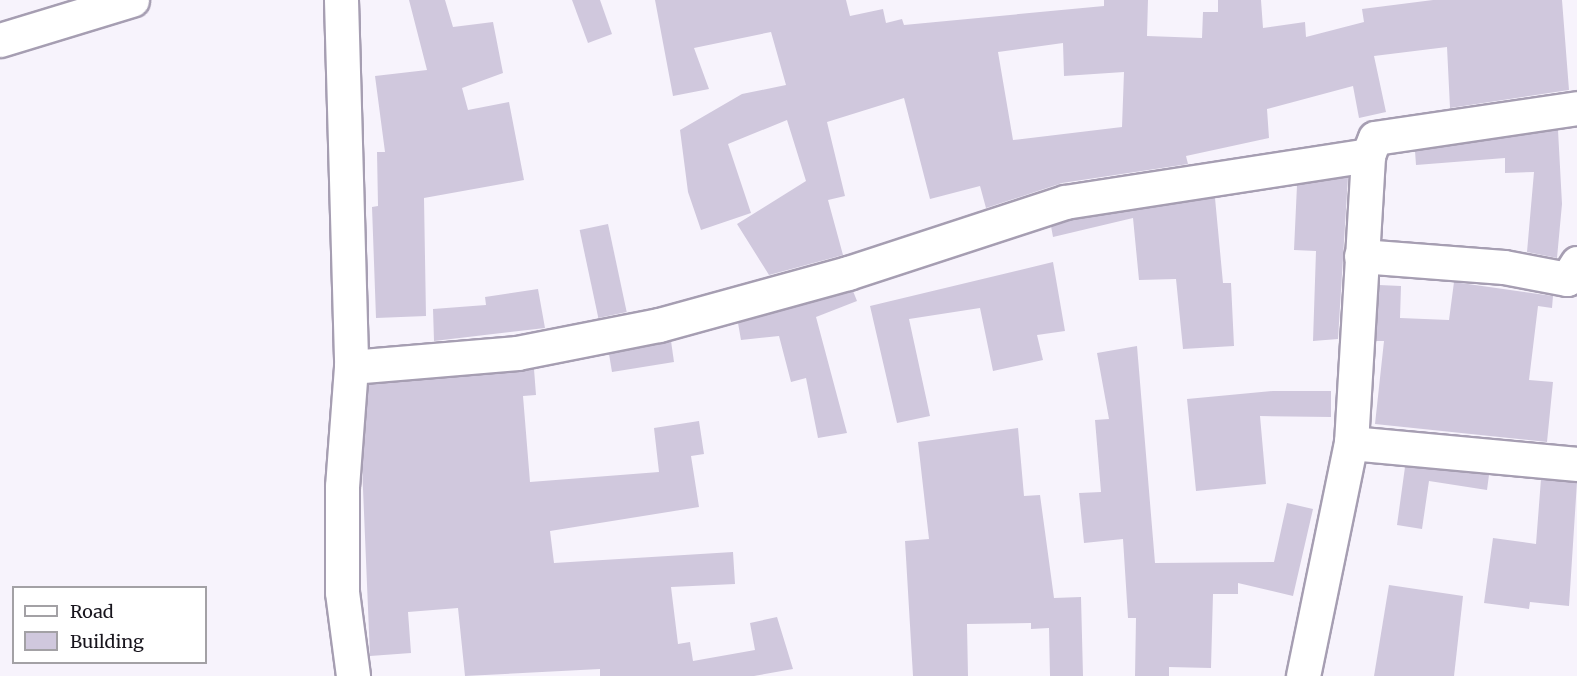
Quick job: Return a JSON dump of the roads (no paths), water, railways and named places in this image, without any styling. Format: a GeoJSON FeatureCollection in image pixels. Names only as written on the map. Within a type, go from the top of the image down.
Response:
{"type":"FeatureCollection","features":[{"type":"Feature","properties":{"kind":"street"},"geometry":{"type":"LineString","coordinates":[[0,40],[132,0]]}},
{"type":"Feature","properties":{"kind":"street"},"geometry":{"type":"LineString","coordinates":[[341,0],[351,367],[342,580],[353,676]]}},
{"type":"Feature","properties":{"kind":"street"},"geometry":{"type":"LineString","coordinates":[[1303,676],[1351,442],[1368,154],[1375,138],[1577,108]]}},
{"type":"Feature","properties":{"kind":"street"},"geometry":{"type":"LineString","coordinates":[[351,367],[517,353],[659,325],[848,273],[1065,202],[1368,154]]}},
{"type":"Feature","properties":{"kind":"street"},"geometry":{"type":"LineString","coordinates":[[1361,256],[1504,267],[1568,279],[1577,263]]}},
{"type":"Feature","properties":{"kind":"street"},"geometry":{"type":"LineString","coordinates":[[1351,442],[1577,464]]}}]}
